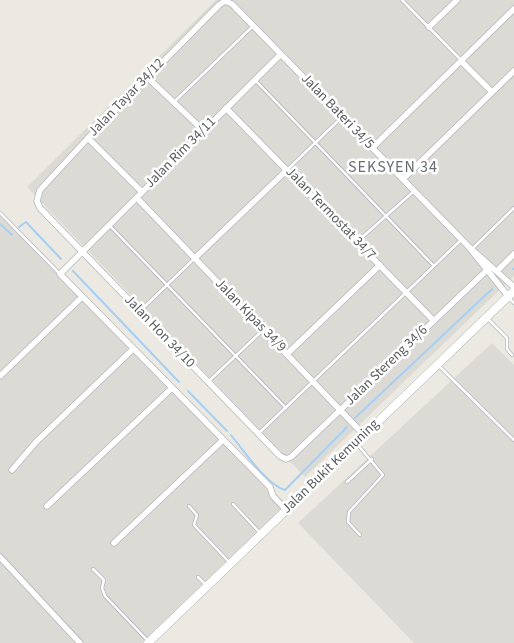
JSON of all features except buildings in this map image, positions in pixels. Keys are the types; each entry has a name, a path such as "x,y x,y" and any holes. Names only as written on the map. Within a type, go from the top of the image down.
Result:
{"main road":[{"name":"Jalan Bukit Kemuning","path":"148,642 512,291"}],"street":[{"path":"429,27 457,0"},
{"name":"Jalan Bateri 34/5","path":"225,1 232,4 470,248"},
{"name":"Jalan Tayar 34/12","path":"37,201 40,190 88,138 225,1"},
{"path":"372,148 514,9"},
{"name":"Jalan Rim 34/11","path":"60,274 281,54"},
{"path":"461,60 492,92"},
{"path":"403,179 514,71"},
{"path":"147,77 204,131"},
{"name":"Jalan Termostat 34/7","path":"226,108 434,321"},
{"path":"88,138 142,192"},
{"path":"195,258 287,170"},
{"name":"Jalan Kipas 34/9","path":"136,198 364,434"},
{"name":"Jalan Hon 34/10","path":"37,201 40,208 82,252 258,434 280,456 286,459"},
{"path":"470,248 498,270 512,291"},
{"path":"470,248 486,271 512,291"},
{"path":"498,270 514,254"},
{"path":"287,354 380,265"},
{"name":"Jalan Stereng 34/6","path":"286,459 291,457 341,410 486,271"},
{"path":"60,274 270,488 273,496 286,510"},
{"path":"0,376 82,297"},
{"path":"12,470 36,442 133,349"},
{"path":"47,506 172,388"},
{"path":"114,543 223,440"},
{"path":"0,557 80,643"}],"lane":[{"path":"402,0 461,60"},
{"path":"174,102 253,26"},
{"path":"255,80 434,266"},
{"path":"287,170 342,117"},
{"path":"357,242 414,191"},
{"path":"470,248 514,208"},
{"path":"0,213 60,274"},
{"path":"109,225 286,408"},
{"path":"258,434 462,239"},
{"path":"140,311 195,258"},
{"path":"512,291 514,303"},
{"path":"486,318 507,338 507,350 512,355"},
{"path":"208,382 263,329"},
{"path":"437,364 514,440"},
{"path":"356,442 372,459 383,475 349,512 348,522 360,535"},
{"path":"347,482 372,459"},
{"path":"232,504 261,534"},
{"path":"189,506 197,515 194,525 230,563"},
{"path":"93,569 104,580 102,588 105,596 148,642"},
{"path":"198,577 207,586"}],"shaded area":[{"path":"216,0 514,0 514,276 305,477 27,187"},
{"path":"0,215 267,488 271,498 282,509 142,643 0,643"},
{"path":"492,343 514,365 514,643 414,643 298,523"}],"waterway":[{"path":"19,227 26,222 61,259"},
{"path":"0,224 12,235"},
{"path":"73,271 179,382"},
{"path":"355,418 492,289"},
{"path":"188,391 227,431"},
{"path":"231,435 263,474 278,487 285,490 347,427"}],"district":[{"name":"SEKSYEN 34","path":"393,168"}]}
